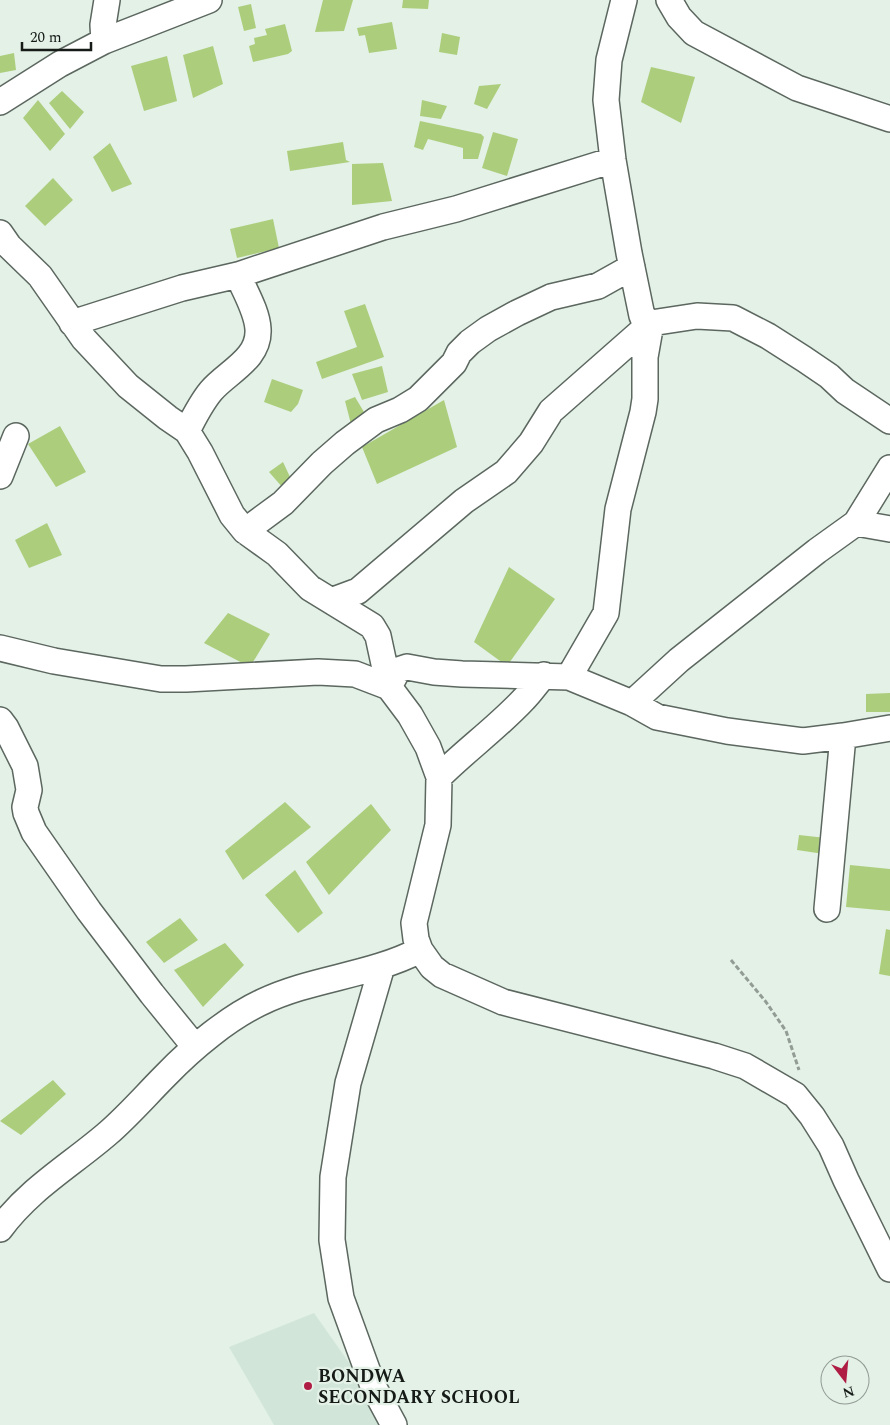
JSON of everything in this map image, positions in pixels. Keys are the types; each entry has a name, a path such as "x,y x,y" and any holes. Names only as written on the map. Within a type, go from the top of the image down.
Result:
{"street":[{"path":"104,41 103,25 107,0"},
{"path":"0,102 60,64 104,41 209,0"},
{"path":"624,0 609,60 606,100 613,160 632,267 642,316 651,323"},
{"path":"669,0 679,17 694,33 729,52 797,88 890,119"},
{"path":"72,323 182,288 238,275 383,227 456,208 613,160"},
{"path":"0,233 9,246 40,276 84,339 128,386 187,431 200,452 232,515 245,531 277,554 310,588 372,626 378,636 389,686 410,715 428,747 439,778 438,825 414,923 416,940 420,950 432,967 442,975 503,1002 714,1056 745,1066 795,1095 812,1116 831,1146 890,1269"},
{"path":"245,531 283,504 322,462 344,443 376,420 400,410 418,399 454,363 459,353 470,342 488,329 516,313 551,297 598,286 632,267"},
{"path":"187,431 202,402 213,389 250,356 257,340 258,332 255,318 238,275"},
{"path":"331,601 358,590 464,501 506,472 531,444 551,411 651,323 697,316 733,318 768,336 804,359 829,376 845,392 890,421"},
{"path":"569,677 606,613 618,509 644,412 645,356 651,323"},
{"path":"0,476 16,436"},
{"path":"632,703 679,660 801,563 856,523 890,468"},
{"path":"856,523 890,529"},
{"path":"2,650 54,662 161,679 318,672 355,674 389,686"},
{"path":"389,686 398,670 407,667 434,672 462,674 569,677 632,703 656,717 737,732 803,741 890,728"},
{"path":"439,778 460,756 512,711 544,675"},
{"path":"0,720 25,766 29,790 25,806 28,821 34,832 152,994 195,1047"},
{"path":"827,909 842,736"},
{"path":"0,1229 33,1192 107,1134 195,1047 234,1019 260,1003 276,996 382,966 420,950"},
{"path":"382,966 348,1083 333,1177 332,1240 341,1298 373,1386 394,1425"}],"path":[{"path":"731,960 766,1002 786,1031 801,1075"}],"shaded area":[{"name":"BONDWA SECONDARY SCHOOL","path":"314,1313 393,1425 274,1425 229,1347"}],"building":[{"path":"323,0 353,0 344,31 315,32"},
{"path":"403,0 429,0 428,9 402,8"},
{"path":"251,4 256,28 244,31 238,7"},
{"path":"392,22 397,49 369,53 365,35 359,36 357,28"},
{"path":"285,24 292,51 288,54 253,62 249,46 255,44 254,38 267,35 265,29"},
{"path":"442,33 460,37 457,55 439,52"},
{"path":"213,46 223,84 193,98 183,55"},
{"path":"14,53 16,70 0,73 0,56"},
{"path":"167,56 177,101 144,111 131,66"},
{"path":"651,67 695,77 681,123 641,102"},
{"path":"501,84 487,109 474,104 479,86"},
{"path":"62,91 84,112 70,129 49,103"},
{"path":"38,100 65,134 50,151 23,118"},
{"path":"422,100 447,106 441,119 420,116"},
{"path":"420,121 481,134 484,137 478,159 463,159 463,148 428,139 423,150 414,147"},
{"path":"493,132 518,139 507,176 482,168"},
{"path":"343,142 346,160 350,162 290,171 287,151"},
{"path":"110,143 132,184 112,192 93,157"},
{"path":"383,163 392,201 352,205 352,164"},
{"path":"53,178 73,200 45,226 25,206"},
{"path":"273,219 279,248 237,258 230,229"},
{"path":"365,304 384,357 322,379 316,362 357,347 344,311"},
{"path":"382,366 388,392 362,400 352,374"},
{"path":"272,379 303,390 298,404 291,412 264,402"},
{"path":"355,397 367,417 352,428 345,401"},
{"path":"444,400 457,447 377,484 362,447"},
{"path":"60,426 86,472 56,487 28,444"},
{"path":"283,462 291,479 283,488 269,472"},
{"path":"47,523 62,555 29,568 15,540"},
{"path":"509,567 555,599 507,666 474,642"},
{"path":"228,613 270,634 250,667 204,643"},
{"path":"890,693 890,712 866,712 866,694"},
{"path":"285,802 311,827 243,880 225,851"},
{"path":"371,804 391,830 329,895 306,862"},
{"path":"799,835 826,838 824,854 797,850"},
{"path":"850,865 890,869 890,911 846,907"},
{"path":"295,870 323,913 298,933 265,895"},
{"path":"180,918 198,940 164,963 146,942"},
{"path":"886,929 890,930 890,976 879,974"},
{"path":"225,943 244,965 203,1007 174,970"},
{"path":"53,1080 66,1094 21,1135 0,1121"}],"place":[{"name":"BONDWA SECONDARY SCHOOL","path":"308,1386"}]}
